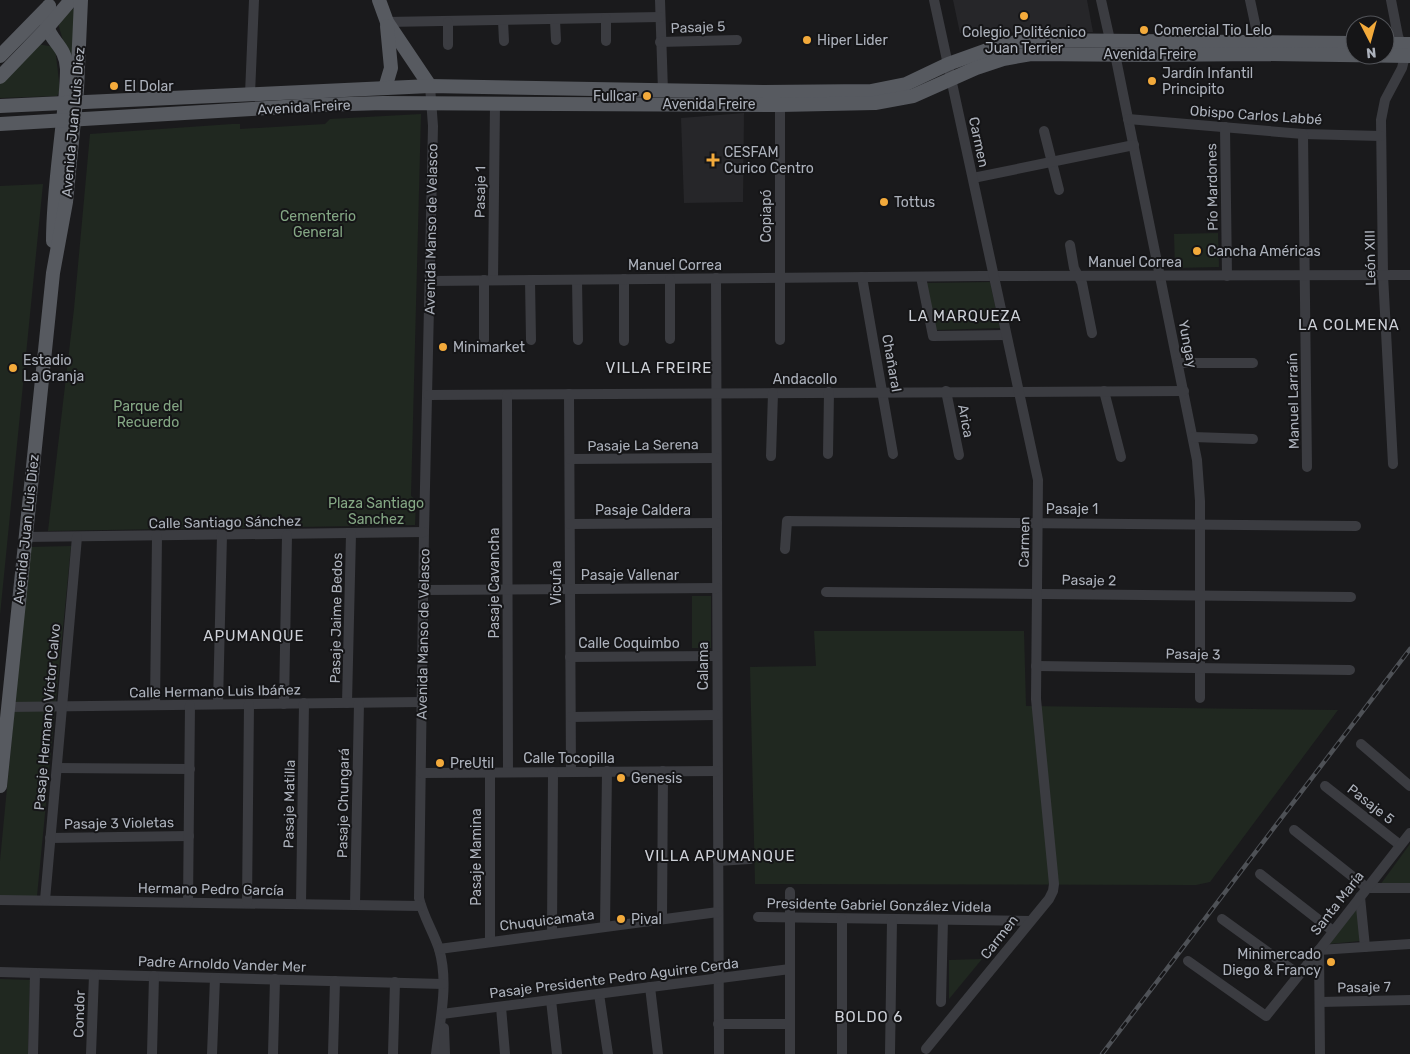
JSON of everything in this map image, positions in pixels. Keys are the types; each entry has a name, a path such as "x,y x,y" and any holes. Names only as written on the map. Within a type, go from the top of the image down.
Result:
{"main road":[{"path":"0,77 71,0"},
{"name":"Avenida Juan Luis Diez","path":"0,781 53,273 66,202 69,120 80,50 81,0"},
{"name":"Avenida Manso de Velasco","path":"379,0 387,22 430,86"},
{"path":"47,28 47,17 52,3"},
{"path":"0,56 52,3"},
{"name":"Avenida Manso de Velasco","path":"385,88 391,68 387,22"},
{"name":"Avenida Juan Luis Diez","path":"47,28 63,50 71,102"},
{"name":"Avenida Freire","path":"0,124 317,105 432,102 495,104 780,98 884,90 915,81 948,64 987,50 1022,41 1053,39 1345,43"},
{"name":"Avenida Freire","path":"0,106 430,86 663,91 887,102 913,96 976,68 1017,56 1045,53 1261,54 1406,50"}],"street":[{"path":"250,94 254,0"},
{"path":"660,0 663,91"},
{"name":"Carmen","path":"926,1049 1052,895 1054,884 1038,716 1036,666 1038,480 934,0"},
{"name":"Yungay","path":"1101,0 1115,54 1161,276 1193,437 1199,477 1200,698"},
{"path":"1250,0 1259,42"},
{"path":"1391,0 1406,50"},
{"path":"387,22 660,17"},
{"path":"606,18 606,41"},
{"path":"555,20 556,40"},
{"path":"503,21 504,41"},
{"path":"448,22 448,45"},
{"name":"Pasaje 5","path":"660,42 737,40"},
{"name":"León XIII","path":"1393,464 1384,275 1381,136 1383,106 1402,68 1406,50"},
{"name":"Avenida Manso de Velasco","path":"430,86 433,126 424,532 419,898 439,949 443,984 442,1014 436,1054"},
{"name":"Copiapó","path":"780,98 780,340"},
{"name":"Pasaje 1","path":"484,340 489,280 495,104"},
{"name":"Obispo Carlos Labbé","path":"1128,119 1303,134 1381,136"},
{"name":"Pío Mardones","path":"1225,127 1227,276"},
{"path":"1044,131 1059,190"},
{"name":"Manuel Larraín","path":"1303,134 1308,467"},
{"path":"973,178 1134,145"},
{"path":"1070,245 1074,268 1082,283 1092,333"},
{"name":"Manuel Correa","path":"430,281 993,276 1410,275"},
{"name":"Chañaral","path":"862,277 894,454"},
{"path":"920,277 934,336 1006,334"},
{"name":"Calama","path":"716,278 719,1054"},
{"path":"624,279 624,341"},
{"path":"670,279 670,339"},
{"path":"530,280 531,340"},
{"path":"577,280 578,340"},
{"path":"1178,363 1253,363"},
{"name":"Arica","path":"946,391 959,456"},
{"name":"Andacollo","path":"428,395 1184,391"},
{"path":"828,454 829,392"},
{"path":"1104,392 1121,457"},
{"path":"771,456 773,393"},
{"name":"Vicuña","path":"569,394 571,772"},
{"name":"Pasaje Cavancha","path":"507,395 508,772"},
{"path":"1193,437 1253,439"},
{"name":"Pasaje La Serena","path":"570,460 716,458"},
{"name":"Pasaje 1","path":"785,548 787,521 1356,526"},
{"name":"Pasaje Caldera","path":"570,524 716,524"},
{"name":"Calle Santiago Sánchez","path":"25,537 424,532"},
{"name":"Pasaje Jaime Bedos","path":"348,703 351,534"},
{"path":"284,704 287,535"},
{"path":"155,705 156,536"},
{"path":"218,704 222,536"},
{"name":"Pasaje Hermano Víctor Calvo","path":"45,900 77,537"},
{"name":"Pasaje Vallenar","path":"424,590 717,588"},
{"name":"Pasaje 2","path":"826,592 1351,597"},
{"name":"Calle Coquimbo","path":"570,657 717,656"},
{"name":"Pasaje 3","path":"1036,666 1350,670"},
{"name":"Calle Hermano Luis Ibáñez","path":"8,707 422,702"},
{"name":"Pasaje Matilla","path":"301,904 304,703"},
{"name":"Pasaje Chungará","path":"356,905 359,703"},
{"path":"247,903 249,704"},
{"path":"188,902 190,705"},
{"path":"571,717 717,715"},
{"path":"1361,744 1410,786"},
{"path":"56,768 190,769"},
{"path":"605,926 607,771"},
{"path":"662,919 663,771"},
{"name":"Calle Tocopilla","path":"421,773 718,771"},
{"name":"Pasaje Mamina","path":"490,772 490,942"},
{"path":"552,934 553,772"},
{"name":"Pasaje 5","path":"1325,786 1400,845"},
{"path":"1294,830 1367,888 1410,888"},
{"name":"Santa María","path":"1320,1054 1319,950 1410,834"},
{"name":"Pasaje 3 Violetas","path":"50,838 189,836"},
{"path":"718,861 750,859"},
{"path":"1260,874 1333,931"},
{"path":"790,892 790,1054"},
{"path":"1360,897 1365,947"},
{"name":"Hermano Pedro García","path":"0,900 421,906"},
{"name":"Chuquicamata","path":"439,949 718,912"},
{"name":"Presidente Gabriel González Videla","path":"758,917 1029,921"},
{"path":"842,919 842,1054"},
{"path":"1222,919 1298,974"},
{"path":"890,1054 892,920"},
{"path":"941,1002 943,920"},
{"path":"1188,961 1266,1016 1319,950 1410,944"},
{"name":"Pasaje Presidente Pedro Aguirre Cerda","path":"442,1014 790,969"},
{"name":"Padre Arnoldo Vander Mer","path":"0,972 443,984"},
{"path":"33,1054 35,973"},
{"name":"Condor","path":"91,1054 94,974"},
{"path":"152,1054 154,976"},
{"path":"212,1054 215,978"},
{"path":"274,1054 275,979"},
{"path":"333,1054 335,981"},
{"path":"393,1054 395,982"},
{"path":"650,987 658,1054"},
{"path":"599,994 608,1054"},
{"path":"551,1000 557,1054"},
{"name":"Pasaje 7","path":"1320,1002 1410,1000"},
{"path":"501,1007 505,1054"},
{"name":"Avenida Manso de Velasco","path":"442,1014 446,1054"},
{"path":"718,1024 790,1024"},
{"name":"Santa María","path":"1314,1054 1319,1043 1320,1031"}],"shaded area":[{"name":"Colegio Politécnico Juan Terrier","path":"953,0 1087,0 1093,32 960,33"},
{"name":"CESFAM Curico Centro","path":"744,113 743,202 684,203 681,118"}],"green space":[{"path":"75,7 74,71 59,25"},
{"path":"37,44 55,47 60,90 57,96 0,98 0,84"},
{"name":"Cementerio General","path":"421,114 411,496 416,500 415,525 48,531 74,309 90,134 232,124 240,124 240,129 325,124 330,119"},
{"path":"43,184 0,615 0,186"},
{"name":"Cancha Américas","path":"1218,233 1219,267 1175,268 1174,234"},
{"path":"990,282 1000,328 936,330 926,283"},
{"path":"71,546 37,896 0,896 0,861 30,547"},
{"path":"692,596 711,596 711,648 692,648"},
{"path":"814,631 1024,631 1026,706 1338,710 1210,882 1196,885 755,884 750,667 816,666"},
{"path":"1410,844 1410,883 1380,885"},
{"path":"1359,906 1360,941 1329,944"},
{"path":"982,959 949,999 949,960"},
{"path":"0,979 30,980 28,1054 0,1054"}],"railway":[{"path":"1102,1054 1410,649"}],"place":[{"name":"Colegio Politécnico Juan Terrier","path":"1024,16"},
{"name":"Comercial Tio Lelo","path":"1144,30"},
{"name":"Hiper Lider","path":"807,40"},
{"name":"Jardín Infantil Principito","path":"1152,81"},
{"name":"El Dolar","path":"114,86"},
{"name":"Fullcar","path":"647,96"},
{"name":"CESFAM Curico Centro","path":"713,160"},
{"name":"Tottus","path":"884,202"},
{"name":"Cancha Américas","path":"1197,251"},
{"name":"Minimarket","path":"443,347"},
{"name":"Estadio La Granja","path":"13,368"},
{"name":"PreUtil","path":"440,763"},
{"name":"Genesis","path":"621,778"},
{"name":"Pival","path":"621,919"},
{"name":"Minimercado Diego & Francy","path":"1331,962"}],"district":[{"name":"LA MARQUEZA","path":"965,316"},
{"name":"LA COLMENA","path":"1349,325"},
{"name":"VILLA FREIRE","path":"659,368"},
{"name":"APUMANQUE","path":"254,636"},
{"name":"VILLA APUMANQUE","path":"720,856"},
{"name":"BOLDO 6","path":"869,1017"}],"park label":[{"name":"Parque del Recuerdo","path":"148,414"},
{"name":"Plaza Santiago Sanchez","path":"376,512"}]}
